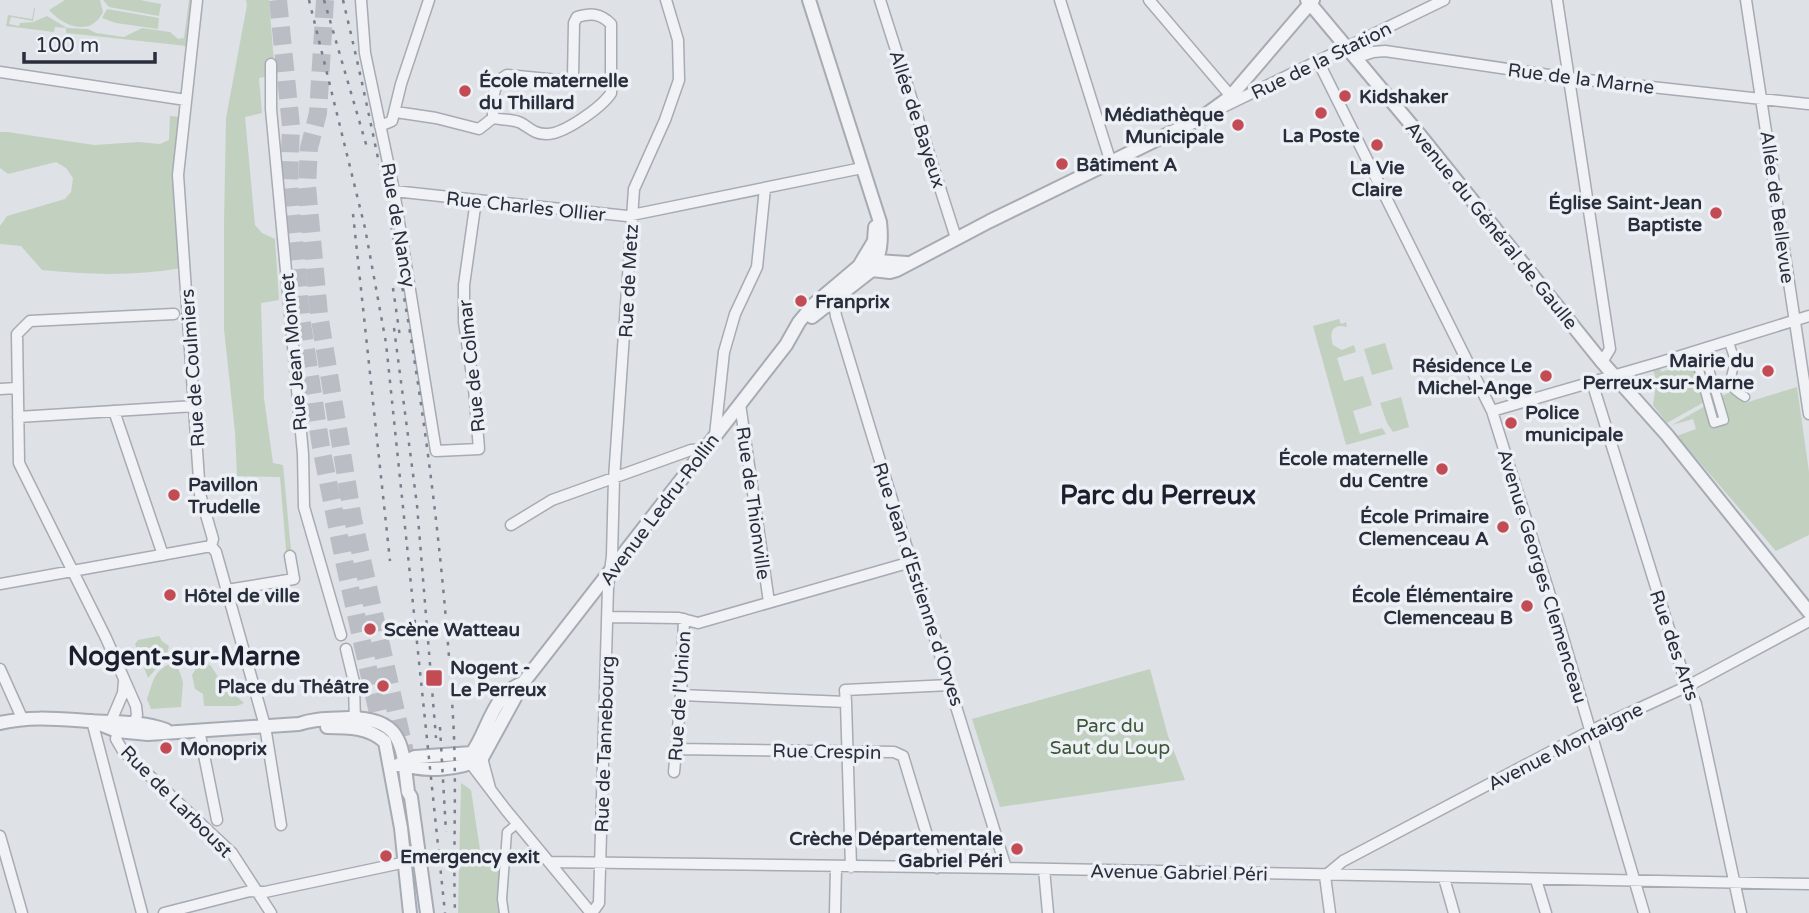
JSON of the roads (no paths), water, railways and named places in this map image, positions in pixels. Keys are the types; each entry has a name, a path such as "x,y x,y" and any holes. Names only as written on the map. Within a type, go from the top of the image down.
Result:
{"street":[{"name":"Rue de Coulmiers","path":"197,0 178,175 200,494 213,540 211,546 227,590 265,726 281,825"},
{"name":"Rue de Nancy","path":"361,0 365,53 394,191 436,451 479,449"},
{"path":"380,126 392,121 396,112 401,84 429,0"},
{"name":"Rue de Metz","path":"610,572 634,189 669,110 679,80 678,40 666,0"},
{"path":"809,0 880,222 882,238 871,266"},
{"name":"Allée de Bayeux","path":"880,0 956,238"},
{"path":"1060,0 1111,163"},
{"path":"1149,0 1233,99"},
{"name":"Rue de la Station","path":"1233,99 1319,63 1351,53 1378,33 1444,0"},
{"path":"1557,0 1610,349 1602,362"},
{"name":"Allée de Bellevue","path":"1746,0 1809,414"},
{"path":"871,266 907,263 1111,163 1233,99 1310,1"},
{"name":"Avenue du Général de Gaulle","path":"1310,1 1602,362 1667,435 1809,612"},
{"path":"396,112 436,118 479,129 493,118 520,122 531,132 548,135 559,132 606,101 611,93 611,24 603,15 589,13 577,18 574,23 573,78 568,81 507,75 499,79 495,86 493,118"},
{"path":"1378,33 1373,45 1375,49 1385,51"},
{"name":"Rue de la Marne","path":"1351,53 1385,51 1569,78 1808,104"},
{"name":"Avenue Georges Clemenceau","path":"1319,63 1492,411 1644,913"},
{"name":"Rue Jean Monnet","path":"271,64 271,109 303,454 304,507 341,635"},
{"path":"0,72 186,100"},
{"name":"Rue Charles Ollier","path":"394,191 632,216 862,168"},
{"path":"715,435 724,352 736,314 757,267 765,188"},
{"name":"Rue de Colmar","path":"476,200 464,285 464,322 474,388 479,449"},
{"path":"871,266 876,212"},
{"name":"Avenue Ledru-Rollin","path":"794,334 799,322 814,304 871,266"},
{"name":"Avenue Ledru-Rollin","path":"475,758 496,705 517,684 610,572 794,334 814,313 833,301 852,279 871,266"},
{"name":"Rue Jean d'Estienne d'Orves","path":"833,301 1006,868"},
{"path":"133,728 137,715 136,706 19,463 17,334 30,321 174,314"},
{"path":"1492,411 1809,316"},
{"path":"1729,341 1735,361 1730,377 1732,387 1745,397"},
{"path":"1698,351 1724,420 1714,423 1698,351"},
{"name":"Rue des Arts","path":"1592,382 1696,704 1741,913"},
{"path":"0,389 17,388"},
{"name":"Rue de Thionville","path":"740,404 769,601"},
{"path":"18,417 195,406"},
{"path":"114,411 163,555"},
{"path":"511,525 552,500 691,450 704,449"},
{"path":"0,584 211,546"},
{"path":"227,590 293,579 290,556"},
{"path":"608,617 684,619 698,623 911,562"},
{"name":"Rue de Tannebourg","path":"591,913 599,903 610,572"},
{"name":"Rue de l'Union","path":"674,772 684,619"},
{"name":"Avenue Montaigne","path":"1325,876 1343,861 1590,731 1688,686 1809,621"},
{"path":"346,649 354,682 355,723"},
{"path":"0,669 22,718"},
{"path":"114,725 124,681"},
{"name":"Avenue Ledru-Rollin","path":"475,758 505,715 517,684"},
{"path":"851,867 845,690 950,685"},
{"path":"681,695 846,702"},
{"path":"0,723 22,718 92,722 133,728 150,724 170,732 299,724 309,727 355,723 370,718 383,723 399,740 397,765 410,913"},
{"path":"92,722 142,913"},
{"path":"355,723 385,742 411,797"},
{"name":"Rue de Larboust","path":"114,725 116,739 123,751 232,853 271,913"},
{"path":"199,730 217,820"},
{"name":"Rue Crespin","path":"675,749 894,752 902,756 937,868"},
{"path":"397,765 415,757 475,758"},
{"path":"397,765 416,769 475,758"},
{"path":"475,758 490,789 591,913"},
{"path":"416,769 411,797 427,913"},
{"path":"503,913 507,832 518,823"},
{"path":"0,836 22,913"},
{"path":"164,913 250,891 265,892 406,862"},
{"name":"Avenue Gabriel Péri","path":"549,862 1809,884"},
{"path":"835,913 836,867"},
{"path":"1044,869 1048,913"},
{"path":"1325,876 1330,913"},
{"path":"1444,878 1454,913"},
{"path":"1536,880 1546,913"}],"tunnel":[{"path":"278,0 291,126 289,185 301,317 321,447 384,740"},
{"path":"325,0 318,113 309,148 307,186 319,314 353,519 406,757"}],"railway":[{"path":"309,0 365,228 386,343 445,913"},
{"path":"324,0 368,151"},
{"path":"343,0 399,267 427,446 447,626 453,717 455,913"},
{"path":"353,214 390,561"},
{"path":"393,288 400,337"},
{"path":"394,328 417,505 436,738"},
{"path":"440,727 446,832"}],"place":[{"name":"École maternelle du Thillard","path":"465,91"},
{"name":"Kidshaker","path":"1345,96"},
{"name":"La Poste","path":"1321,113"},
{"name":"Médiathèque Municipale","path":"1238,125"},
{"name":"La Vie Claire","path":"1377,145"},
{"name":"Bâtiment A","path":"1062,164"},
{"name":"Église Saint-Jean Baptiste","path":"1716,213"},
{"name":"Franprix","path":"801,301"},
{"name":"Mairie du Perreux-sur-Marne","path":"1768,371"},
{"name":"Résidence Le Michel-Ange","path":"1546,376"},
{"name":"Police municipale","path":"1511,423"},
{"name":"École maternelle du Centre","path":"1442,469"},
{"name":"Pavillon Trudelle","path":"174,495"},
{"name":"École Primaire Clemenceau A","path":"1503,527"},
{"name":"Hôtel de ville","path":"170,595"},
{"name":"École Élémentaire Clemenceau B","path":"1527,606"},
{"name":"Scène Watteau","path":"370,629"},
{"name":"Nogent - Le Perreux","path":"434,678"},
{"name":"Place du Théâtre","path":"383,686"},
{"name":"Monoprix","path":"166,748"},
{"name":"Crèche Départementale Gabriel Péri","path":"1017,849"},
{"name":"Emergency exit","path":"386,856"}],"district":[{"name":"Parc du Perreux","path":"1158,495"},
{"name":"Nogent-sur-Marne","path":"184,656"}],"park label":[{"name":"Parc du Saut du Loup","path":"1110,736"}]}
